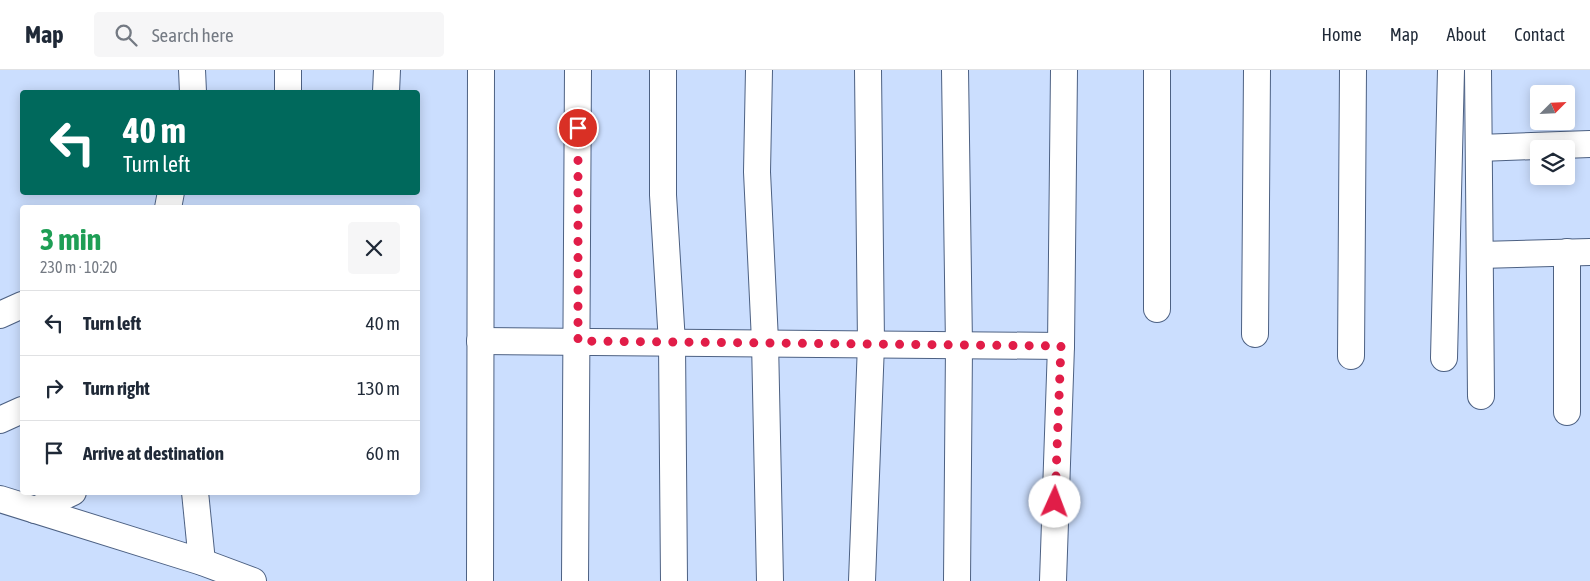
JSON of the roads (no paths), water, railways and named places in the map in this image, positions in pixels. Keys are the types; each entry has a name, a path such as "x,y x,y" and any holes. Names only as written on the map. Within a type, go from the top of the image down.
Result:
{"street":[{"path":"192,70 193,90"},
{"path":"288,70 288,90"},
{"path":"386,70 386,90"},
{"path":"480,581 481,70"},
{"path":"575,581 578,341 578,70"},
{"path":"663,70 663,195 672,343 674,581"},
{"path":"759,70 757,172 765,341 770,581"},
{"path":"862,581 871,344 868,70"},
{"path":"955,70 959,346 957,581"},
{"path":"1052,581 1061,346 1064,70"},
{"path":"1157,70 1157,310"},
{"path":"1255,334 1257,70"},
{"path":"1351,356 1353,70"},
{"path":"1444,358 1451,70"},
{"path":"1478,70 1481,396"},
{"path":"1479,148 1590,144"},
{"path":"1480,255 1578,252 1567,412"},
{"path":"0,315 20,306"},
{"path":"480,341 672,343 765,341 959,346 1061,346"},
{"path":"0,420 20,411"},
{"path":"35,510 67,495"},
{"path":"195,495 202,562"},
{"path":"0,499 202,562 253,581"}]}
